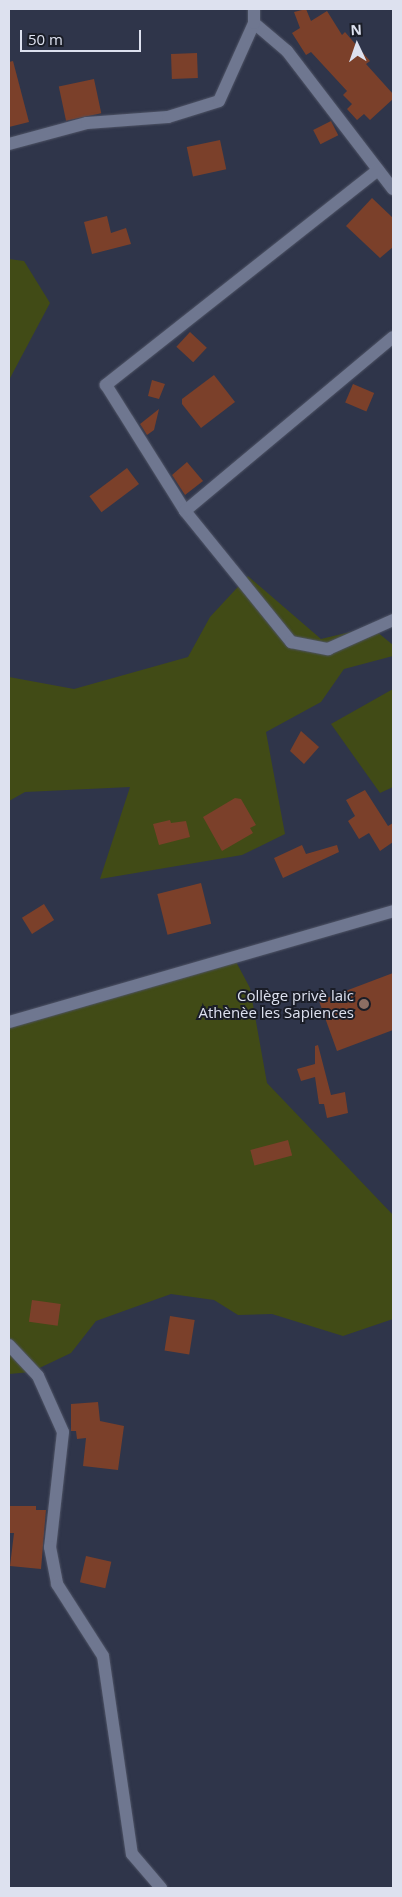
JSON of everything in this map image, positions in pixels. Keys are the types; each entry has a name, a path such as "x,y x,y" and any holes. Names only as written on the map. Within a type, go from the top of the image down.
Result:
{"street":[{"path":"9,144 87,123 168,117 220,101 254,23 254,9"},
{"path":"254,23 287,51 393,189"},
{"path":"378,170 106,385 185,511 291,642 328,649 393,620"},
{"path":"185,511 393,336"},
{"path":"9,1022 393,911"},
{"path":"9,1345 38,1376 63,1432 50,1547 58,1584 103,1656 132,1854 161,1888"}],"green space":[{"path":"9,259 24,261 50,303 9,380"},
{"path":"248,576 321,639 371,627 393,645 393,656 344,669 321,702 266,732 285,834 242,855 100,879 130,787 25,792 9,801 9,677 74,689 188,657 210,617"},
{"path":"393,689 393,787 380,793 331,724"},
{"path":"234,958 250,988 267,1083 393,1215 393,1319 343,1336 272,1314 238,1315 214,1300 171,1294 96,1321 71,1353 31,1372 9,1374 9,1022"}],"building":[{"path":"306,9 311,21 327,11 342,35 345,32 370,61 366,64 393,94 393,99 370,120 364,114 357,120 347,109 352,104 343,95 347,91 311,52 306,55 292,33 300,28 294,12"},
{"path":"197,53 198,78 172,79 171,54"},
{"path":"13,61 29,122 9,127 9,62"},
{"path":"94,79 101,113 66,121 59,86"},
{"path":"331,121 338,135 320,144 313,130"},
{"path":"220,140 226,169 193,176 187,147"},
{"path":"372,198 393,218 393,247 380,258 346,226"},
{"path":"107,216 111,233 126,228 131,244 92,254 84,222"},
{"path":"190,332 207,348 193,362 176,347"},
{"path":"214,375 235,402 201,428 182,404 182,399"},
{"path":"152,380 165,384 159,399 148,396"},
{"path":"353,384 374,393 366,411 345,402"},
{"path":"159,409 154,430 147,435 140,424"},
{"path":"187,462 203,481 185,495 172,475"},
{"path":"127,468 139,484 102,512 89,496"},
{"path":"301,731 319,747 304,764 290,751"},
{"path":"365,790 388,826 393,823 393,842 380,851 369,833 359,839 348,821 355,816 346,800"},
{"path":"235,798 241,799 256,825 250,828 253,833 222,851 203,817"},
{"path":"170,820 171,823 186,821 190,837 159,845 153,824"},
{"path":"302,845 306,854 337,845 339,852 283,878 274,858"},
{"path":"201,883 211,924 167,935 157,894"},
{"path":"44,904 54,920 32,934 22,918"},
{"path":"393,973 393,1030 337,1051 319,1001"},
{"path":"318,1045 331,1095 345,1092 348,1113 327,1118 324,1104 319,1104 315,1077 301,1081 297,1069 315,1064 315,1046"},
{"path":"288,1140 292,1155 254,1166 250,1150"},
{"path":"32,1300 61,1304 58,1326 29,1322"},
{"path":"170,1316 195,1320 189,1354 165,1351"},
{"path":"98,1402 100,1421 124,1426 118,1470 83,1466 86,1438 77,1439 76,1431 71,1431 71,1404"},
{"path":"9,1506 36,1506 36,1510 46,1510 41,1569 10,1566 14,1533 9,1533"},
{"path":"86,1556 111,1562 105,1588 80,1582"}],"place":[{"name":"Collège privè laic Athènèe les Sapiences","path":"364,1004"}]}
